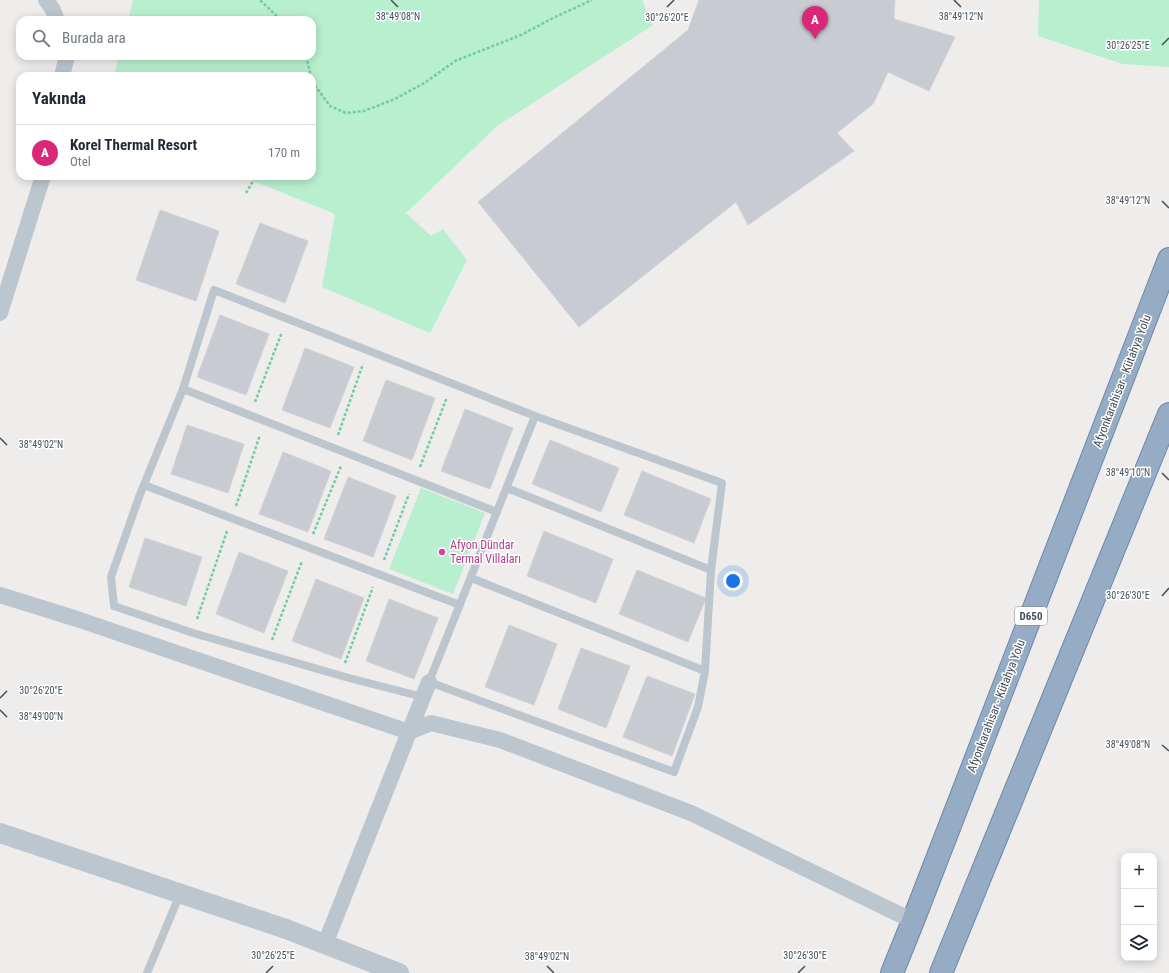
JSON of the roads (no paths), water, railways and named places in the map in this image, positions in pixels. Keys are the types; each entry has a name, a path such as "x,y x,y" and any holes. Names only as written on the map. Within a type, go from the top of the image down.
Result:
{"highway":[{"name":"Afyonkarahisar - Kütahya Yolu","path":"892,973 1169,259"},
{"path":"941,973 1169,414"}],"street":[{"path":"46,0 55,16"},
{"path":"63,72 66,60"},
{"path":"0,313 42,180"},
{"path":"0,595 77,619 409,732 431,723 500,740 691,813 913,921"},
{"path":"325,944 429,682"},
{"path":"0,833 286,929 400,973"}],"lane":[{"path":"423,698 200,635 114,606 110,577 144,485 183,389 214,290 535,416 722,483 711,570 705,671 698,707 674,772 429,682 535,416"},
{"path":"183,389 497,512"},
{"path":"144,485 460,605"},
{"path":"506,488 711,570"},
{"path":"471,578 705,671"},
{"path":"147,973 180,893"}],"place":[{"name":"Korel Thermal Resort","path":"815,39"},
{"name":"Afyon Dündar Termal Villaları","path":"442,552"}]}
